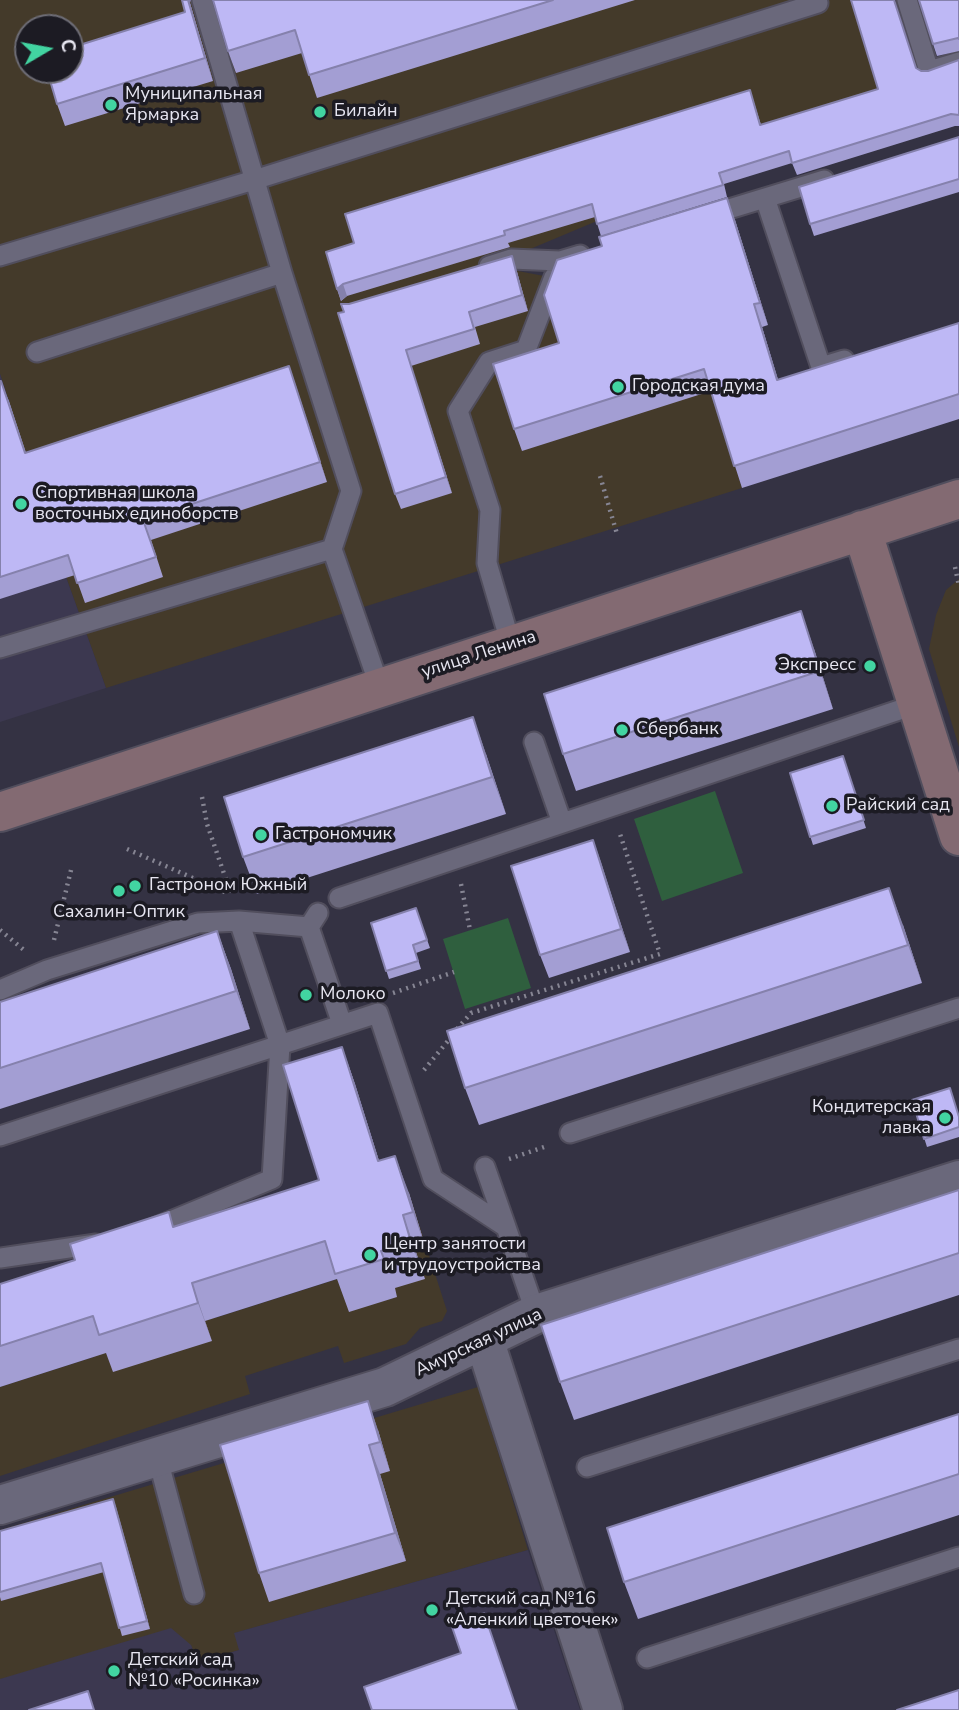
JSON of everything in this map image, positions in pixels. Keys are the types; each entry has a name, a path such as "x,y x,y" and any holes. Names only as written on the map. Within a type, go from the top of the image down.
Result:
{"main road":[{"name":"улица Ленина","path":"0,812 959,499"},
{"path":"862,530 958,833"}],"street":[{"name":"Амурская улица","path":"0,1505 385,1387 536,1314 959,1180"},
{"path":"484,1339 603,1710"}],"lane":[{"path":"202,0 282,273 351,491 332,549 380,688"},
{"path":"0,256 254,180 818,4 817,0"},
{"path":"906,0 929,71 959,62"},
{"path":"688,222 842,174"},
{"path":"765,198 821,367 859,356"},
{"path":"471,271 511,259 560,261 598,249"},
{"path":"511,645 487,563 490,510 458,411 489,362 526,350 560,261"},
{"path":"37,352 282,273"},
{"path":"0,649 332,549"},
{"path":"339,898 917,704"},
{"path":"534,742 562,824"},
{"path":"0,990 47,970 198,923 313,920 342,1024"},
{"path":"0,1258 122,1240 272,1178 279,1045 239,921"},
{"path":"570,1133 959,1008"},
{"path":"0,1136 378,1013 433,1179 506,1227"},
{"path":"485,1167 536,1314"},
{"path":"587,1467 959,1349"},
{"path":"157,1456 194,1594"},
{"path":"647,1658 959,1557"}],"path":[{"path":"600,476 617,534"},
{"path":"955,567 959,586"},
{"path":"202,797 207,824 239,921"},
{"path":"405,1093 471,1013 660,954 610,807"},
{"path":"127,849 231,895"},
{"path":"456,859 470,930"},
{"path":"47,970 72,866"},
{"path":"378,1013 393,993 454,972"},
{"path":"485,1167 557,1143 570,1133"}],"shaded area":[{"path":"0,0 852,0 883,101 349,325 518,271 684,303 742,488 106,688 66,577 0,374"},
{"path":"0,374 66,577 106,688 0,722"},
{"path":"959,579 959,747 929,649 936,615 946,590"},
{"path":"409,1193 447,1311 442,1321 420,1328 406,1344 344,1363 338,1346 245,1376 250,1394 0,1476 0,1387 94,1357 76,1301 215,1318 338,1279"},
{"path":"478,1387 528,1550 235,1633 240,1650 197,1662 191,1645 0,1679 0,1530"},
{"name":"Детский сад №16 «Аленкий цветочек»","path":"528,1550 580,1710 0,1710 0,1679 171,1628 191,1645 198,1662 239,1650 234,1633"}],"green space":[{"path":"715,791 743,873 662,901 634,819"},
{"path":"508,918 531,988 465,1009 443,939"}],"building":[{"path":"182,0 188,0 205,58 57,104 51,84 84,84 84,44 185,12"},
{"path":"213,0 553,0 309,75 295,30 228,51"},
{"path":"851,0 894,0 916,68 921,71 959,60 959,115 951,114 792,163 789,151 719,173 723,185 597,224 592,204 504,231 505,235 343,284 337,289 326,252 354,243 345,214 750,90 760,125 878,89"},
{"path":"919,0 959,0 959,39 933,44"},
{"path":"959,137 959,179 810,224 799,187"},
{"path":"727,198 760,303 754,304 777,380 959,323 959,394 734,466 704,369 514,429 493,364 559,343 544,295 557,260 602,246 599,237"},
{"path":"512,256 522,295 469,312 474,329 406,350 446,477 395,494 338,313 344,312 341,304 349,304"},
{"path":"289,366 320,462 143,520 156,557 77,583 68,555 0,577 0,381 25,453"},
{"path":"801,611 820,671 563,754 544,694"},
{"path":"473,717 492,777 243,857 224,797"},
{"path":"843,756 864,820 810,837 790,773"},
{"path":"593,840 621,929 540,955 511,866"},
{"path":"889,888 908,945 465,1088 447,1031"},
{"path":"416,908 427,940 413,945 418,961 386,971 371,923"},
{"path":"217,931 236,991 0,1068 0,1002"},
{"path":"342,1047 378,1161 395,1156 413,1212 403,1215 411,1242 381,1251 384,1259 335,1274 325,1241 192,1283 198,1303 99,1335 93,1316 0,1346 0,1284 75,1260 70,1244 169,1212 173,1227 319,1180 283,1065"},
{"path":"950,1088 959,1117 959,1127 924,1139 912,1100"},
{"path":"959,1190 959,1253 560,1382 541,1325"},
{"path":"368,1401 380,1442 369,1445 395,1533 259,1573 220,1445"},
{"path":"959,1414 959,1474 624,1582 607,1528"},
{"path":"113,1499 147,1621 119,1628 101,1563 0,1592 0,1531"},
{"path":"484,1613 517,1710 372,1710 364,1687 461,1653 451,1624"},
{"path":"959,1690 959,1710 897,1710"},
{"path":"88,1691 94,1710 29,1710"}],"place":[{"name":"Муниципальная Ярмарка","path":"111,105"},
{"name":"Билайн","path":"320,112"},
{"name":"Городская дума","path":"618,387"},
{"name":"Спортивная школа восточных единоборств","path":"21,504"},
{"name":"Экспресс","path":"870,666"},
{"name":"Сбербанк","path":"622,730"},
{"name":"Райский сад","path":"832,806"},
{"name":"Гастрономчик","path":"261,835"},
{"name":"Гастроном Южный","path":"135,886"},
{"name":"Сахалин-Оптик","path":"119,891"},
{"name":"Молоко","path":"306,995"},
{"name":"Кондитерская лавка","path":"945,1118"},
{"name":"Центр занятости и трудоустройства","path":"370,1255"},
{"name":"Детский сад №16 «Аленкий цветочек»","path":"432,1610"},
{"name":"Детский сад №10 «Росинка»","path":"114,1671"}]}
